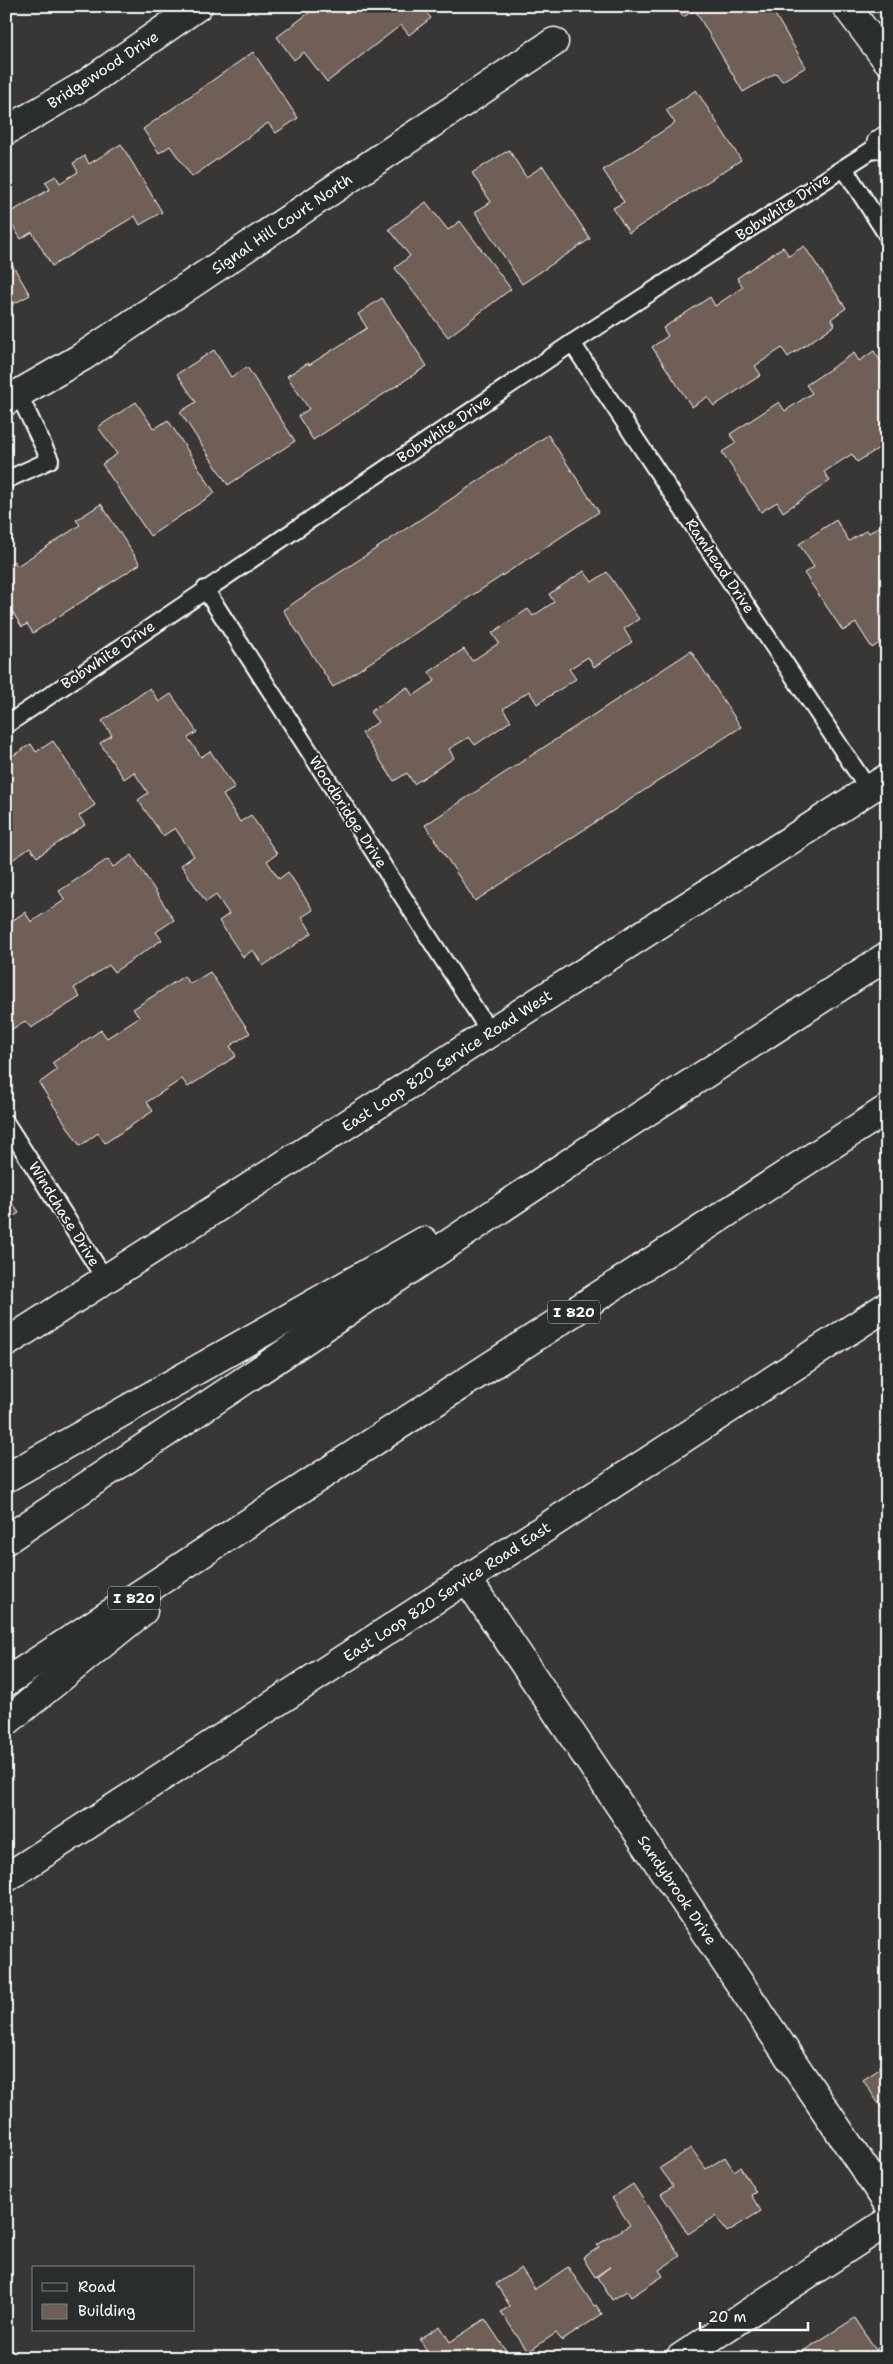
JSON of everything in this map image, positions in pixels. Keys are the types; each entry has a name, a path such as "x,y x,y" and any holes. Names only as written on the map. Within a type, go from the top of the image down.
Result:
{"main road":[{"name":"Bridgewood Drive","path":"6,131 86,84 198,6"},
{"path":"846,6 887,60"},
{"name":"Signal Hill Court North","path":"12,398 82,357 554,42"},
{"name":"East Loop 820 Service Road West","path":"6,1343 878,784"},
{"path":"6,1540 614,1133 887,956"},
{"name":"I 820","path":"6,1682 887,1109"},
{"path":"6,1478 614,1133"},
{"name":"East Loop 820 Service Road East","path":"6,1878 887,1306"},
{"path":"6,1722 262,1514"},
{"name":"Sandybrook Drive","path":"467,1579 887,2202"},
{"path":"680,2358 887,2222"}],"lane":[{"name":"Bobwhite Drive","path":"6,725 572,343 884,142"},
{"path":"844,168 887,234"},
{"name":"Ramhead Drive","path":"572,343 878,784"},
{"path":"6,480 50,460 12,398"},
{"name":"Woodbridge Drive","path":"205,590 490,1034"},
{"name":"Windchase Drive","path":"6,1123 105,1279"}],"building":[{"path":"318,6 421,6 431,18 409,35 401,25 327,82 304,52 294,60 277,37"},
{"path":"677,6 770,6 806,67 782,81 776,73 743,92 695,10 683,17"},
{"path":"253,52 298,118 276,133 268,123 192,177 170,146 159,153 143,129"},
{"path":"696,90 741,160 629,233 613,208 624,202 603,170 675,123 666,110"},
{"path":"121,144 162,212 140,225 135,216 52,266 32,232 21,239 6,215 50,189 45,182 56,176 60,183 78,172 73,163 85,156 89,164"},
{"path":"509,150 526,177 543,166 590,239 522,284 475,212 491,202 472,173"},
{"path":"426,202 448,230 460,221 511,289 448,337 395,268 410,256 389,229"},
{"path":"804,246 846,308 831,319 835,325 788,357 782,348 755,366 761,375 714,406 707,397 692,407 652,347 668,336 663,328 710,297 715,306 743,287 737,278 783,247 789,256"},
{"path":"6,254 30,295 6,308"},
{"path":"382,298 427,366 313,440 298,416 309,409 287,376 308,363 309,365 367,328 358,314"},
{"path":"214,350 231,377 247,367 295,441 228,485 180,412 196,402 177,374"},
{"path":"874,351 887,371 887,443 857,462 852,454 824,472 830,481 783,512 777,502 761,512 722,452 736,443 730,434 779,402 785,411 812,393 806,385 854,353 859,361"},
{"path":"136,402 154,429 168,420 215,493 150,536 102,464 117,454 98,427"},
{"path":"548,435 599,512 333,687 283,610"},
{"path":"101,504 140,564 33,633 27,624 22,627 6,602 6,567 14,561 17,566 80,525 76,520"},
{"path":"836,520 849,541 867,530 869,533 887,522 887,638 872,648 856,623 843,631 804,573 814,567 799,544"},
{"path":"584,571 592,582 607,572 639,619 624,629 632,642 594,667 588,657 569,669 576,679 537,704 529,691 503,709 511,721 475,745 469,737 449,749 454,758 414,784 407,773 394,781 362,733 378,722 370,712 407,687 413,696 435,681 429,672 464,649 472,661 499,643 492,633 528,609 533,616 554,602 549,594"},
{"path":"691,651 741,727 475,901 425,825"},
{"path":"150,688 159,702 171,694 197,732 188,738 201,757 210,751 235,788 223,795 240,822 251,815 277,854 267,861 279,879 288,872 313,910 302,917 312,933 263,966 253,950 243,957 219,921 229,914 216,895 206,902 181,865 194,856 175,828 163,836 138,800 148,793 134,772 124,779 100,743 112,735 102,721"},
{"path":"53,741 95,805 79,816 85,825 37,857 30,848 6,864 6,760 31,744 36,752"},
{"path":"132,855 174,920 156,932 162,940 114,972 109,965 74,988 80,997 31,1028 25,1021 6,1033 6,925 25,912 31,922 65,900 59,891 108,859 113,867"},
{"path":"210,972 250,1033 230,1046 236,1056 188,1087 182,1079 147,1102 153,1111 105,1143 98,1133 80,1146 39,1083 57,1070 52,1063 101,1030 107,1038 139,1017 133,1009 184,976 190,984"},
{"path":"6,1194 19,1213 6,1221"},
{"path":"887,2064 887,2116 863,2080"},
{"path":"691,2148 706,2169 725,2157 734,2171 740,2167 756,2192 751,2195 761,2211 727,2232 716,2216 688,2234 661,2194 673,2186 660,2168"},
{"path":"633,2184 680,2256 659,2270 663,2276 631,2297 627,2291 612,2300 597,2277 611,2266 595,2277 583,2258 599,2247 597,2245 630,2225 612,2198"},
{"path":"568,2267 594,2306 596,2305 602,2314 562,2341 556,2333 528,2352 501,2312 510,2306 496,2284 521,2268 535,2289"},
{"path":"855,2318 876,2350 879,2347 886,2358 792,2358"},
{"path":"485,2319 511,2358 430,2358 420,2339 440,2326 450,2342"}]}
